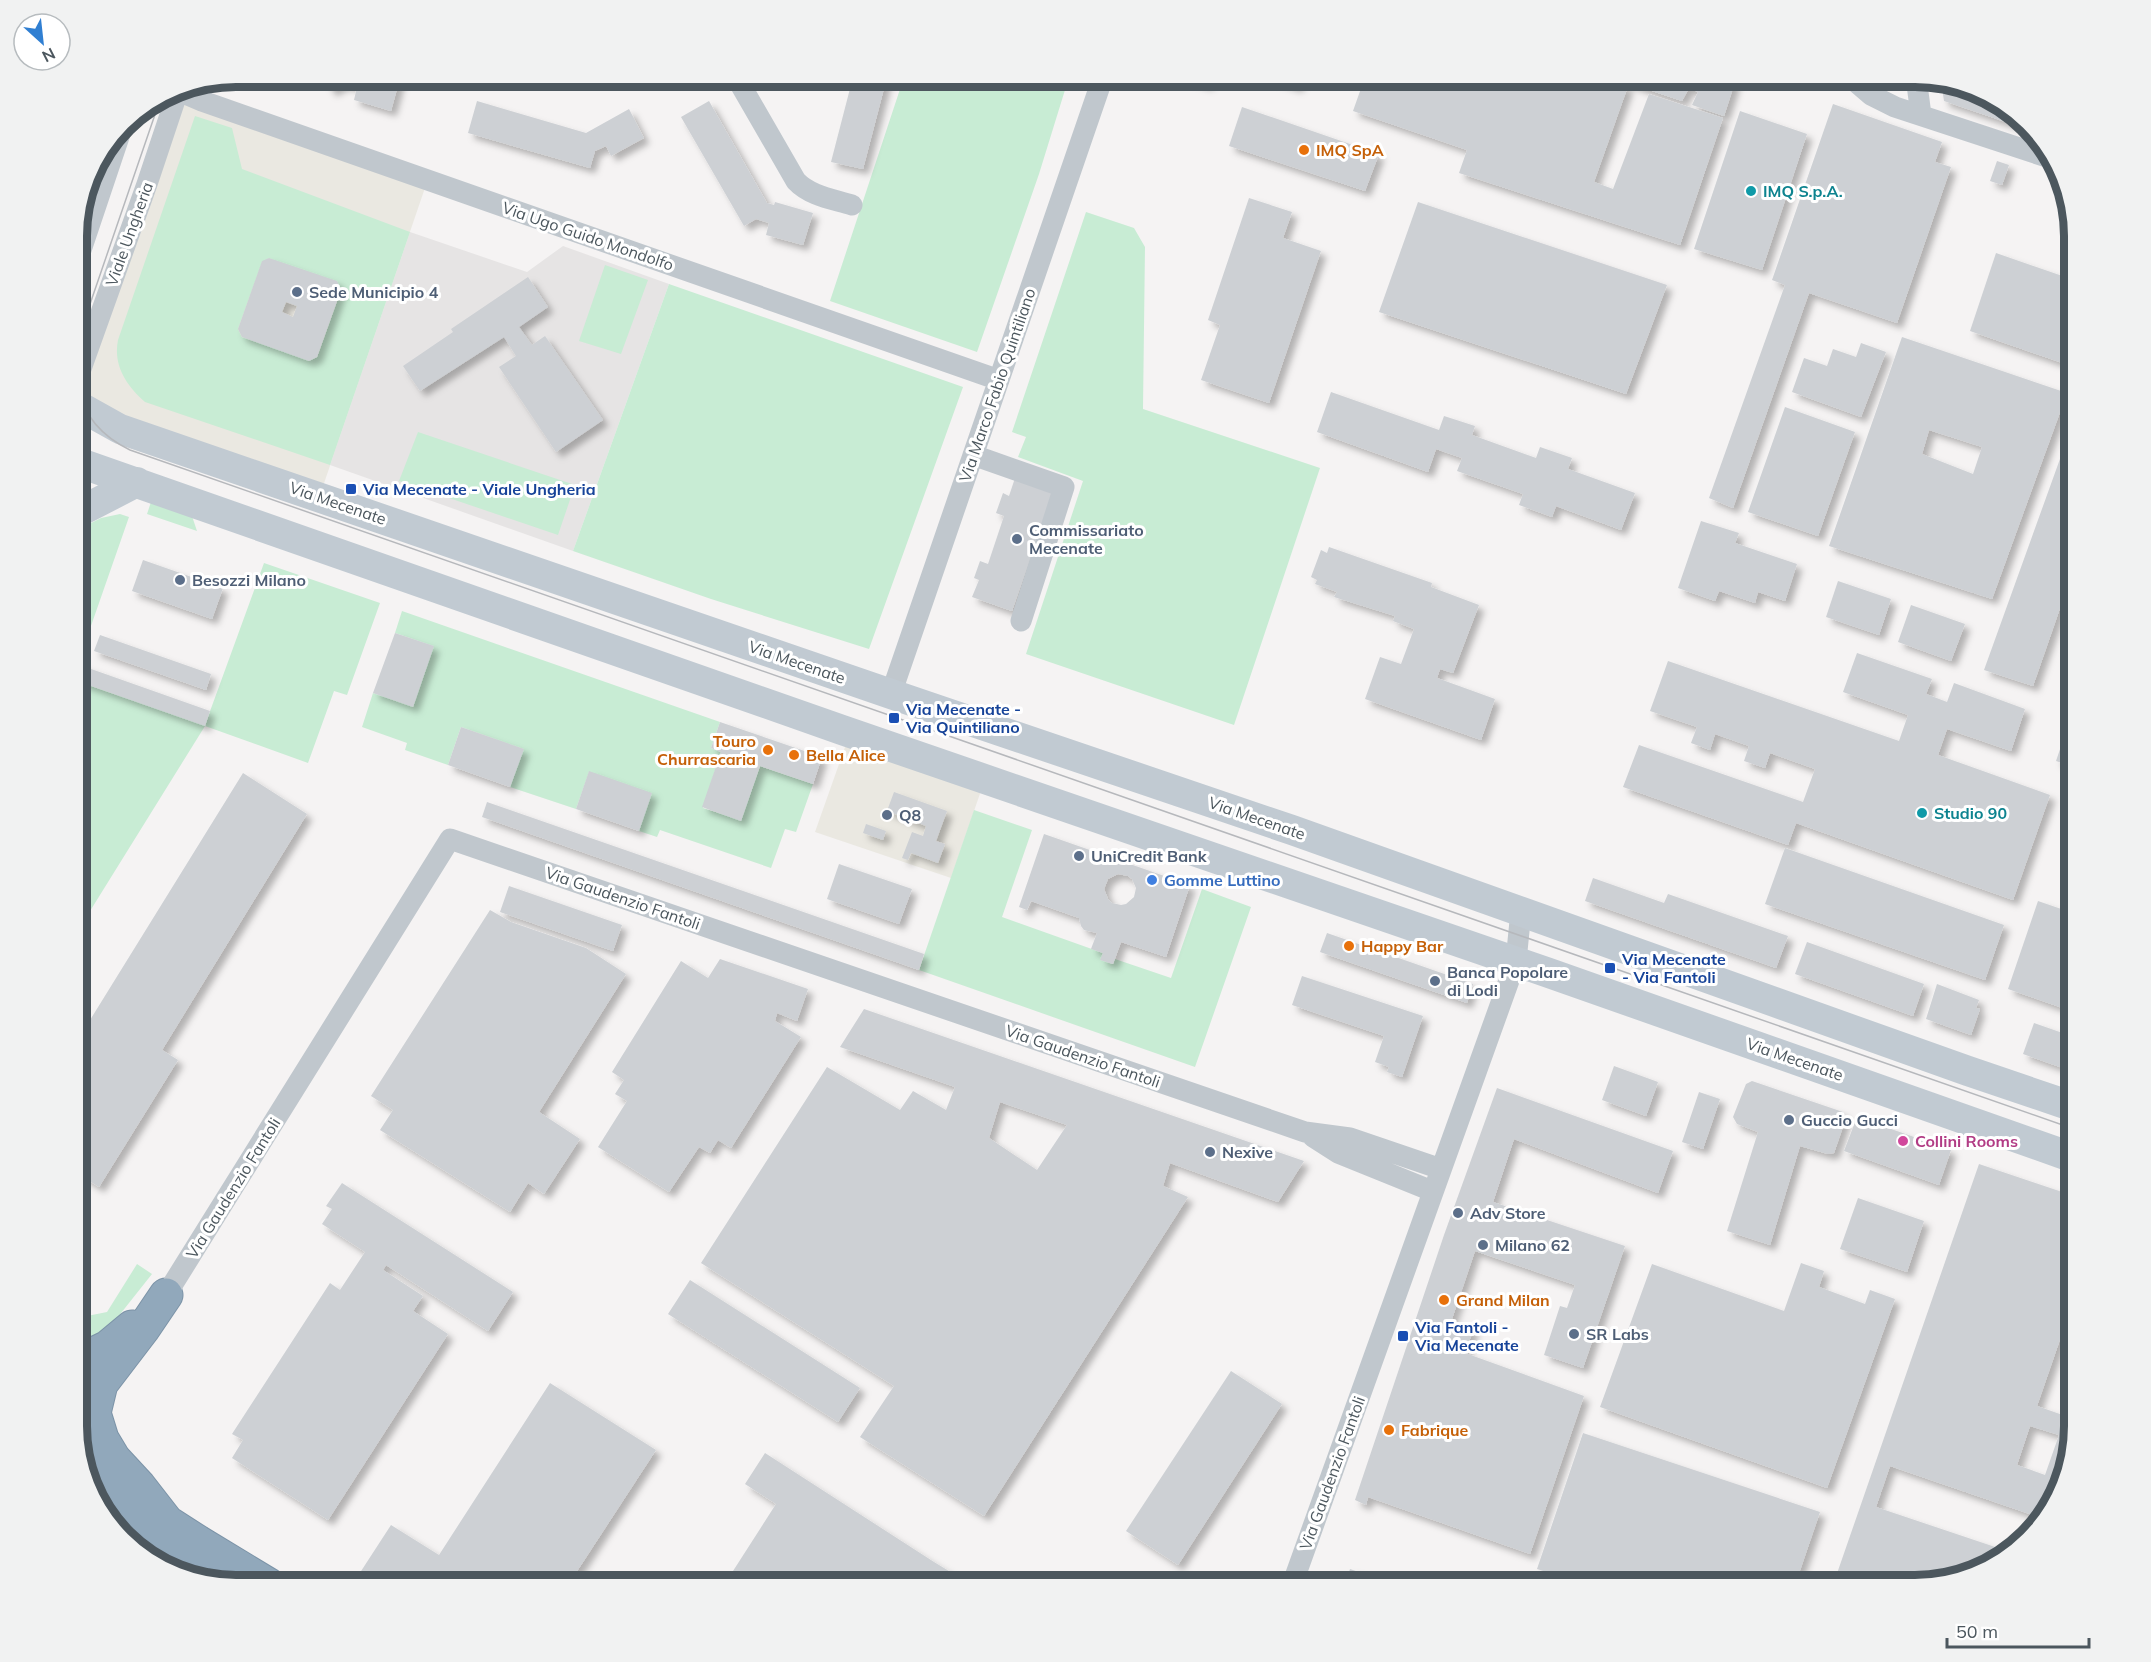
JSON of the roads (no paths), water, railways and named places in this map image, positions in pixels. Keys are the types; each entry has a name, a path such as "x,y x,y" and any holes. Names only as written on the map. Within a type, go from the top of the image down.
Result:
{"highway":[{"path":"87,1357 108,1347 166,1295"},
{"path":"166,1295 101,1384 94,1413 102,1439 114,1459 167,1522"},
{"path":"96,1476 251,1575"}],"main road":[{"name":"Via Mecenate","path":"87,411 120,429 1292,830 2064,1104"},
{"name":"Via Mecenate","path":"87,465 2064,1154"},
{"path":"87,508 137,482"}],"street":[{"path":"742,87 796,182 812,192 852,205"},
{"name":"Via Marco Fabio Quintiliano","path":"891,694 1099,87"},
{"path":"1862,87 1871,95 1895,106 2040,155"},
{"path":"1917,87 1921,115"},
{"name":"Via Ugo Guido Mondolfo","path":"191,94 999,380"},
{"name":"Viale Ungheria","path":"87,352 147,184 173,101"},
{"path":"87,232 115,150"},
{"path":"973,455 1064,487 1021,621"},
{"name":"Via Gaudenzio Fantoli","path":"166,1295 450,839 1305,1132 1350,1138 1440,1169"},
{"path":"1516,962 1521,911"},
{"name":"Via Gaudenzio Fantoli","path":"1296,1575 1516,962"},
{"name":"Via Gaudenzio Fantoli","path":"1305,1132 1338,1153 1432,1191"}],"tram line":[{"path":"87,313 157,110"},
{"path":"87,412 103,432 130,450 2064,1126"}],"place":[{"name":"IMQ SpA","path":"1304,150"},
{"name":"IMQ S.p.A.","path":"1751,191"},
{"name":"Sede Municipio 4","path":"297,292"},
{"name":"Via Mecenate - Viale Ungheria","path":"351,489"},
{"name":"Commissariato Mecenate","path":"1017,539"},
{"name":"Besozzi Milano","path":"180,580"},
{"name":"Via Mecenate - Via Quintiliano","path":"894,718"},
{"name":"Touro Churrascaria","path":"768,750"},
{"name":"Bella Alice","path":"794,755"},
{"name":"Studio 90","path":"1922,813"},
{"name":"Q8","path":"887,815"},
{"name":"UniCredit Bank","path":"1079,856"},
{"name":"Gomme Luttino","path":"1152,880"},
{"name":"Happy Bar","path":"1349,946"},
{"name":"Via Mecenate - Via Fantoli","path":"1610,968"},
{"name":"Banca Popolare di Lodi","path":"1435,981"},
{"name":"Guccio Gucci","path":"1789,1120"},
{"name":"Collini Rooms","path":"1903,1141"},
{"name":"Nexive","path":"1210,1152"},
{"name":"Adv Store","path":"1458,1213"},
{"name":"Milano 62","path":"1483,1245"},
{"name":"Grand Milan","path":"1444,1300"},
{"name":"SR Labs","path":"1574,1334"},
{"name":"Via Fantoli - Via Mecenate","path":"1403,1336"},
{"name":"Fabrique","path":"1389,1430"}]}
